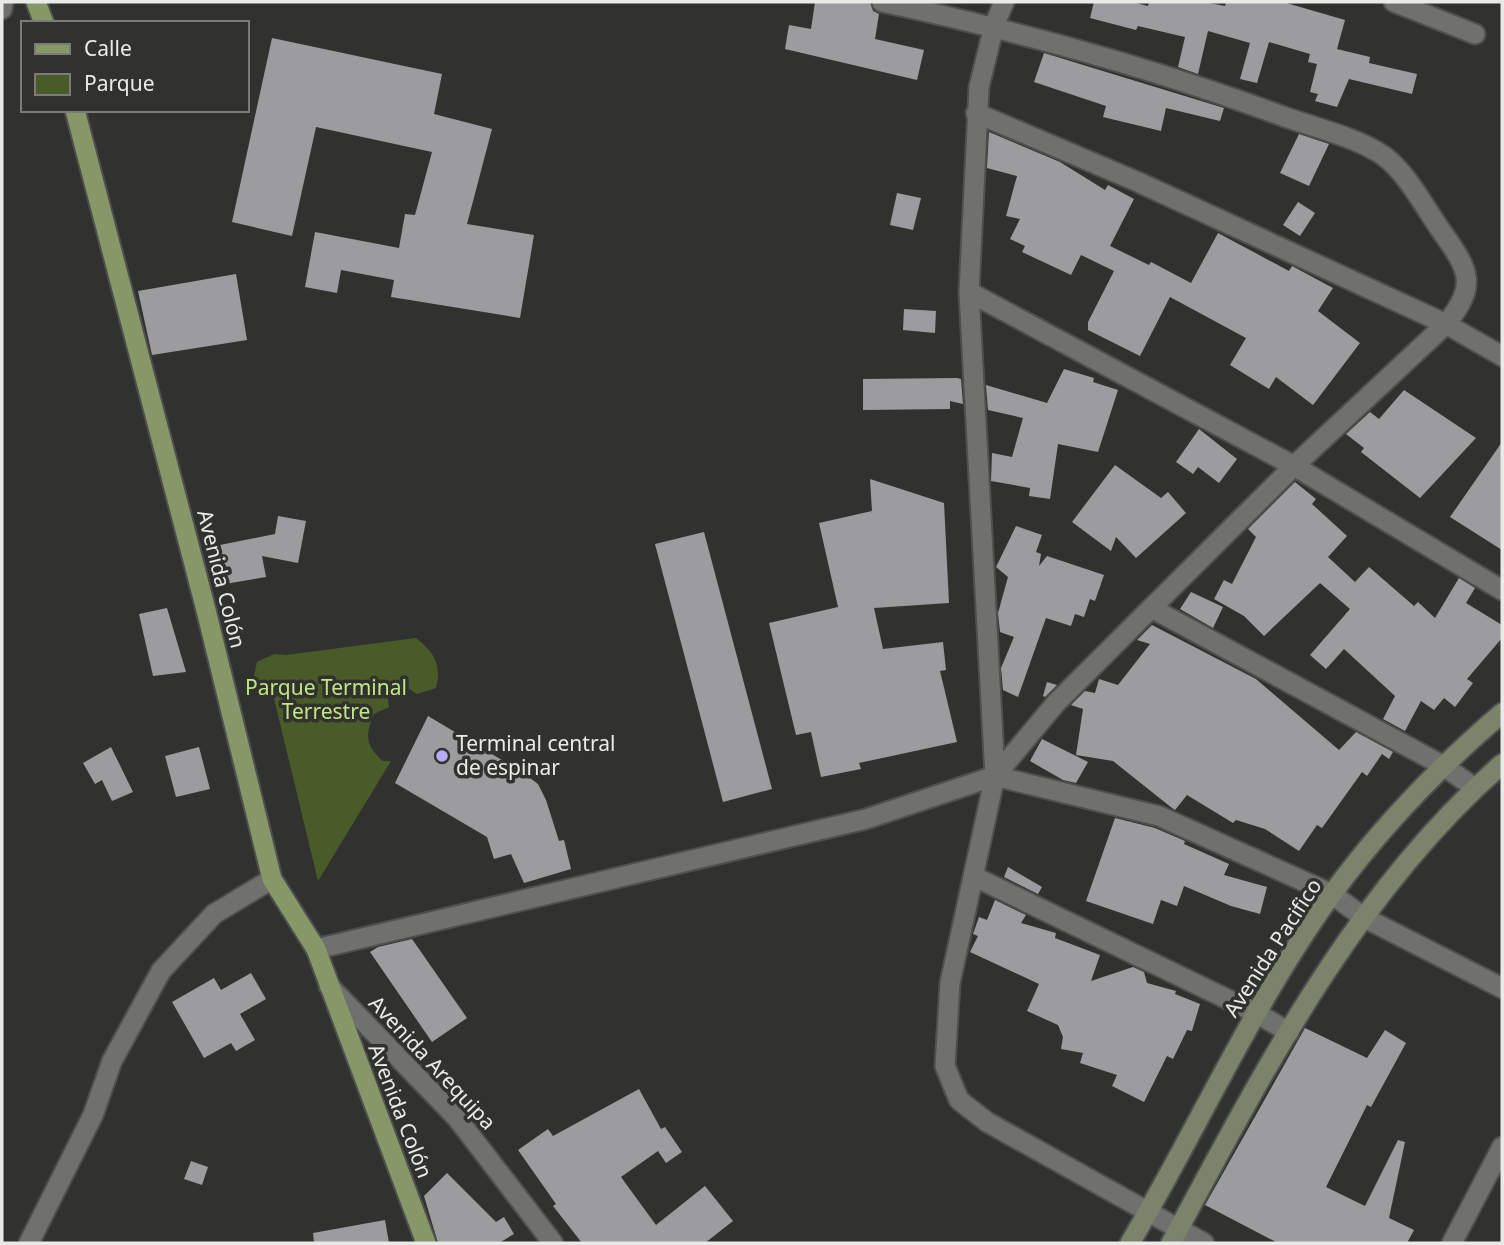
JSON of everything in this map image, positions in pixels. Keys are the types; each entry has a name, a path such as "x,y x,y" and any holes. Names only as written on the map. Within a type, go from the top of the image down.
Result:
{"main road":[{"path":"36,2 43,21"},
{"name":"Avenida Colón","path":"76,112 206,610 272,879 316,949 326,983 426,1243"},
{"name":"Avenida Pacifico","path":"1130,1243 1256,1013 1332,894 1442,765 1502,713"},
{"path":"1174,1236 1289,1032 1363,917 1445,818 1502,764"}],"street":[{"path":"2,9 3,2"},
{"path":"316,949 866,819 995,776 1056,703 1294,466 1446,324 1461,306 1467,288 1465,265 1385,157 1233,98 1086,50 916,5 882,2"},
{"path":"1004,2 994,26 976,113 969,292 995,776 950,983 945,1066 959,1100 987,1122 1148,1213 1174,1236 1204,1243"},
{"path":"1394,2 1475,34"},
{"path":"976,113 1138,182 1446,324 1502,356"},
{"path":"969,292 1294,466 1502,590"},
{"path":"1153,609 1442,765 1475,788"},
{"path":"995,776 1159,816 1332,894 1363,917 1502,988"},
{"path":"975,877 1256,1013 1289,1032"},
{"path":"29,1243 93,1115 113,1061 161,971 214,914 272,879"},
{"name":"Avenida Arequipa","path":"326,983 457,1118 553,1243"},
{"path":"1452,1243 1502,1147"}],"green space":[{"name":"Parque Terminal Terrestre","path":"416,638 428,648 435,660 438,672 436,688 417,694 410,689 387,692 389,707 374,714 368,739 383,761 391,761 318,881 272,690 259,687 254,676 257,662 274,654 286,655"}],"building":[{"path":"815,2 870,2 873,11 879,14 875,39 924,50 917,80 785,49 789,25 811,29"},
{"path":"1094,2 1132,2 1148,6 1149,2 1204,2 1225,6 1226,2 1283,2 1345,20 1337,49 1370,57 1369,63 1417,74 1412,94 1349,79 1337,107 1315,101 1318,94 1310,92 1317,64 1308,62 1310,54 1269,42 1257,83 1240,79 1250,43 1208,31 1198,74 1178,67 1185,37 1138,26 1136,30 1090,18"},
{"path":"272,38 442,74 434,114 492,129 467,224 534,235 520,318 391,297 394,280 341,270 337,293 305,287 315,232 399,248 405,214 415,215 432,152 316,127 292,236 232,222"},
{"path":"1044,53 1224,108 1220,121 1166,108 1161,131 1103,117 1106,106 1034,82"},
{"path":"989,132 1060,162 1105,190 1108,185 1134,199 1110,246 1149,265 1151,262 1191,283 1218,233 1289,271 1292,266 1333,288 1318,311 1360,343 1313,405 1276,377 1269,389 1230,365 1246,338 1170,297 1140,356 1088,330 1088,322 1114,271 1081,255 1071,275 1022,252 1025,246 1010,239 1020,219 1006,216 1017,176 987,168"},
{"path":"1299,134 1329,144 1309,186 1280,173"},
{"path":"897,193 921,198 913,230 890,225"},
{"path":"1298,202 1315,213 1300,236 1283,225"},
{"path":"236,274 247,340 152,355 138,291"},
{"path":"904,309 936,311 935,333 903,330"},
{"path":"1064,369 1094,378 1093,382 1118,390 1098,452 1058,444 1050,499 1029,496 1030,488 991,481 992,453 1012,457 1023,418 988,410 986,385 1047,403"},
{"path":"863,379 961,379 963,404 950,401 950,409 863,410"},
{"path":"1404,390 1476,438 1420,498 1361,452 1364,448 1346,434 1370,412 1379,419"},
{"path":"1199,429 1237,459 1219,483 1198,467 1193,474 1176,462"},
{"path":"1502,442 1502,550 1450,517"},
{"path":"1115,465 1161,498 1168,492 1186,513 1136,558 1116,537 1111,551 1072,522"},
{"path":"870,479 944,503 949,603 874,608 883,649 943,642 946,670 940,671 957,742 859,763 861,769 821,777 811,732 796,735 769,623 838,607 819,523 872,511"},
{"path":"1295,482 1316,499 1312,504 1347,536 1328,557 1355,582 1369,567 1414,606 1418,602 1435,618 1459,578 1475,588 1466,603 1502,625 1502,638 1467,679 1473,683 1455,707 1444,698 1434,710 1421,701 1405,731 1383,719 1395,696 1344,649 1326,669 1310,655 1350,609 1320,583 1264,636 1244,616 1214,599 1224,580 1232,584 1256,537 1248,529"},
{"path":"278,516 306,521 298,563 262,556 266,577 225,584 215,546 275,534"},
{"path":"1016,526 1042,535 1036,552 1041,554 1039,566 1047,556 1104,575 1095,601 1090,599 1084,617 1075,614 1071,626 1046,618 1018,697 1003,690 1001,668 1014,637 1000,632 998,613 1008,577 996,567"},
{"path":"704,532 772,789 723,802 655,544"},
{"path":"1191,592 1223,607 1213,628 1180,609"},
{"path":"167,608 186,672 153,676 139,614"},
{"path":"1152,625 1256,679 1339,750 1356,732 1393,752 1389,759 1382,754 1367,776 1362,772 1322,828 1317,825 1299,851 1265,829 1236,820 1233,823 1187,795 1175,810 1113,761 1076,755 1083,709 1071,705 1085,691 1095,693 1099,679 1118,685 1150,644 1137,640"},
{"path":"1047,682 1057,685 1045,697 1043,696"},
{"path":"428,716 538,784 559,841 564,840 571,869 524,883 511,854 494,859 487,837 395,783"},
{"path":"1042,739 1088,762 1076,783 1063,780 1030,761"},
{"path":"111,747 133,792 112,801 102,780 95,784 83,763"},
{"path":"199,747 210,789 176,797 165,756"},
{"path":"1115,818 1155,828 1185,841 1184,844 1229,864 1224,875 1267,887 1260,914 1231,906 1184,886 1177,906 1161,900 1153,924 1086,901"},
{"path":"1008,867 1042,887 1038,894 1004,877"},
{"path":"995,900 1026,915 1021,923 1056,933 1055,938 1100,955 1091,981 1133,967 1144,972 1147,983 1176,991 1175,994 1200,1004 1192,1031 1187,1030 1173,1059 1167,1056 1144,1102 1112,1086 1117,1075 1080,1063 1083,1053 1061,1049 1063,1037 1058,1025 1027,1011 1039,984 970,952 978,936 973,934 979,917 987,920"},
{"path":"412,939 467,1018 432,1042 370,952 378,947"},
{"path":"251,973 266,999 240,1014 255,1040 236,1051 231,1043 204,1058 172,1002 214,978 221,990"},
{"path":"1305,1028 1367,1058 1385,1030 1406,1043 1371,1107 1367,1105 1326,1187 1365,1206 1398,1140 1405,1142 1389,1218 1414,1230 1407,1243 1278,1243 1205,1205"},
{"path":"639,1089 661,1129 665,1127 682,1152 666,1163 658,1151 621,1177 656,1225 705,1186 733,1221 705,1243 582,1243 553,1206 556,1204 518,1150 548,1129 553,1136"},
{"path":"191,1161 208,1167 202,1185 184,1179"},
{"path":"447,1173 496,1222 504,1217 514,1234 499,1243 438,1243 424,1196"},
{"path":"385,1220 389,1243 314,1243 313,1233"}],"place":[{"name":"Terminal central de espinar","path":"442,756"}]}
